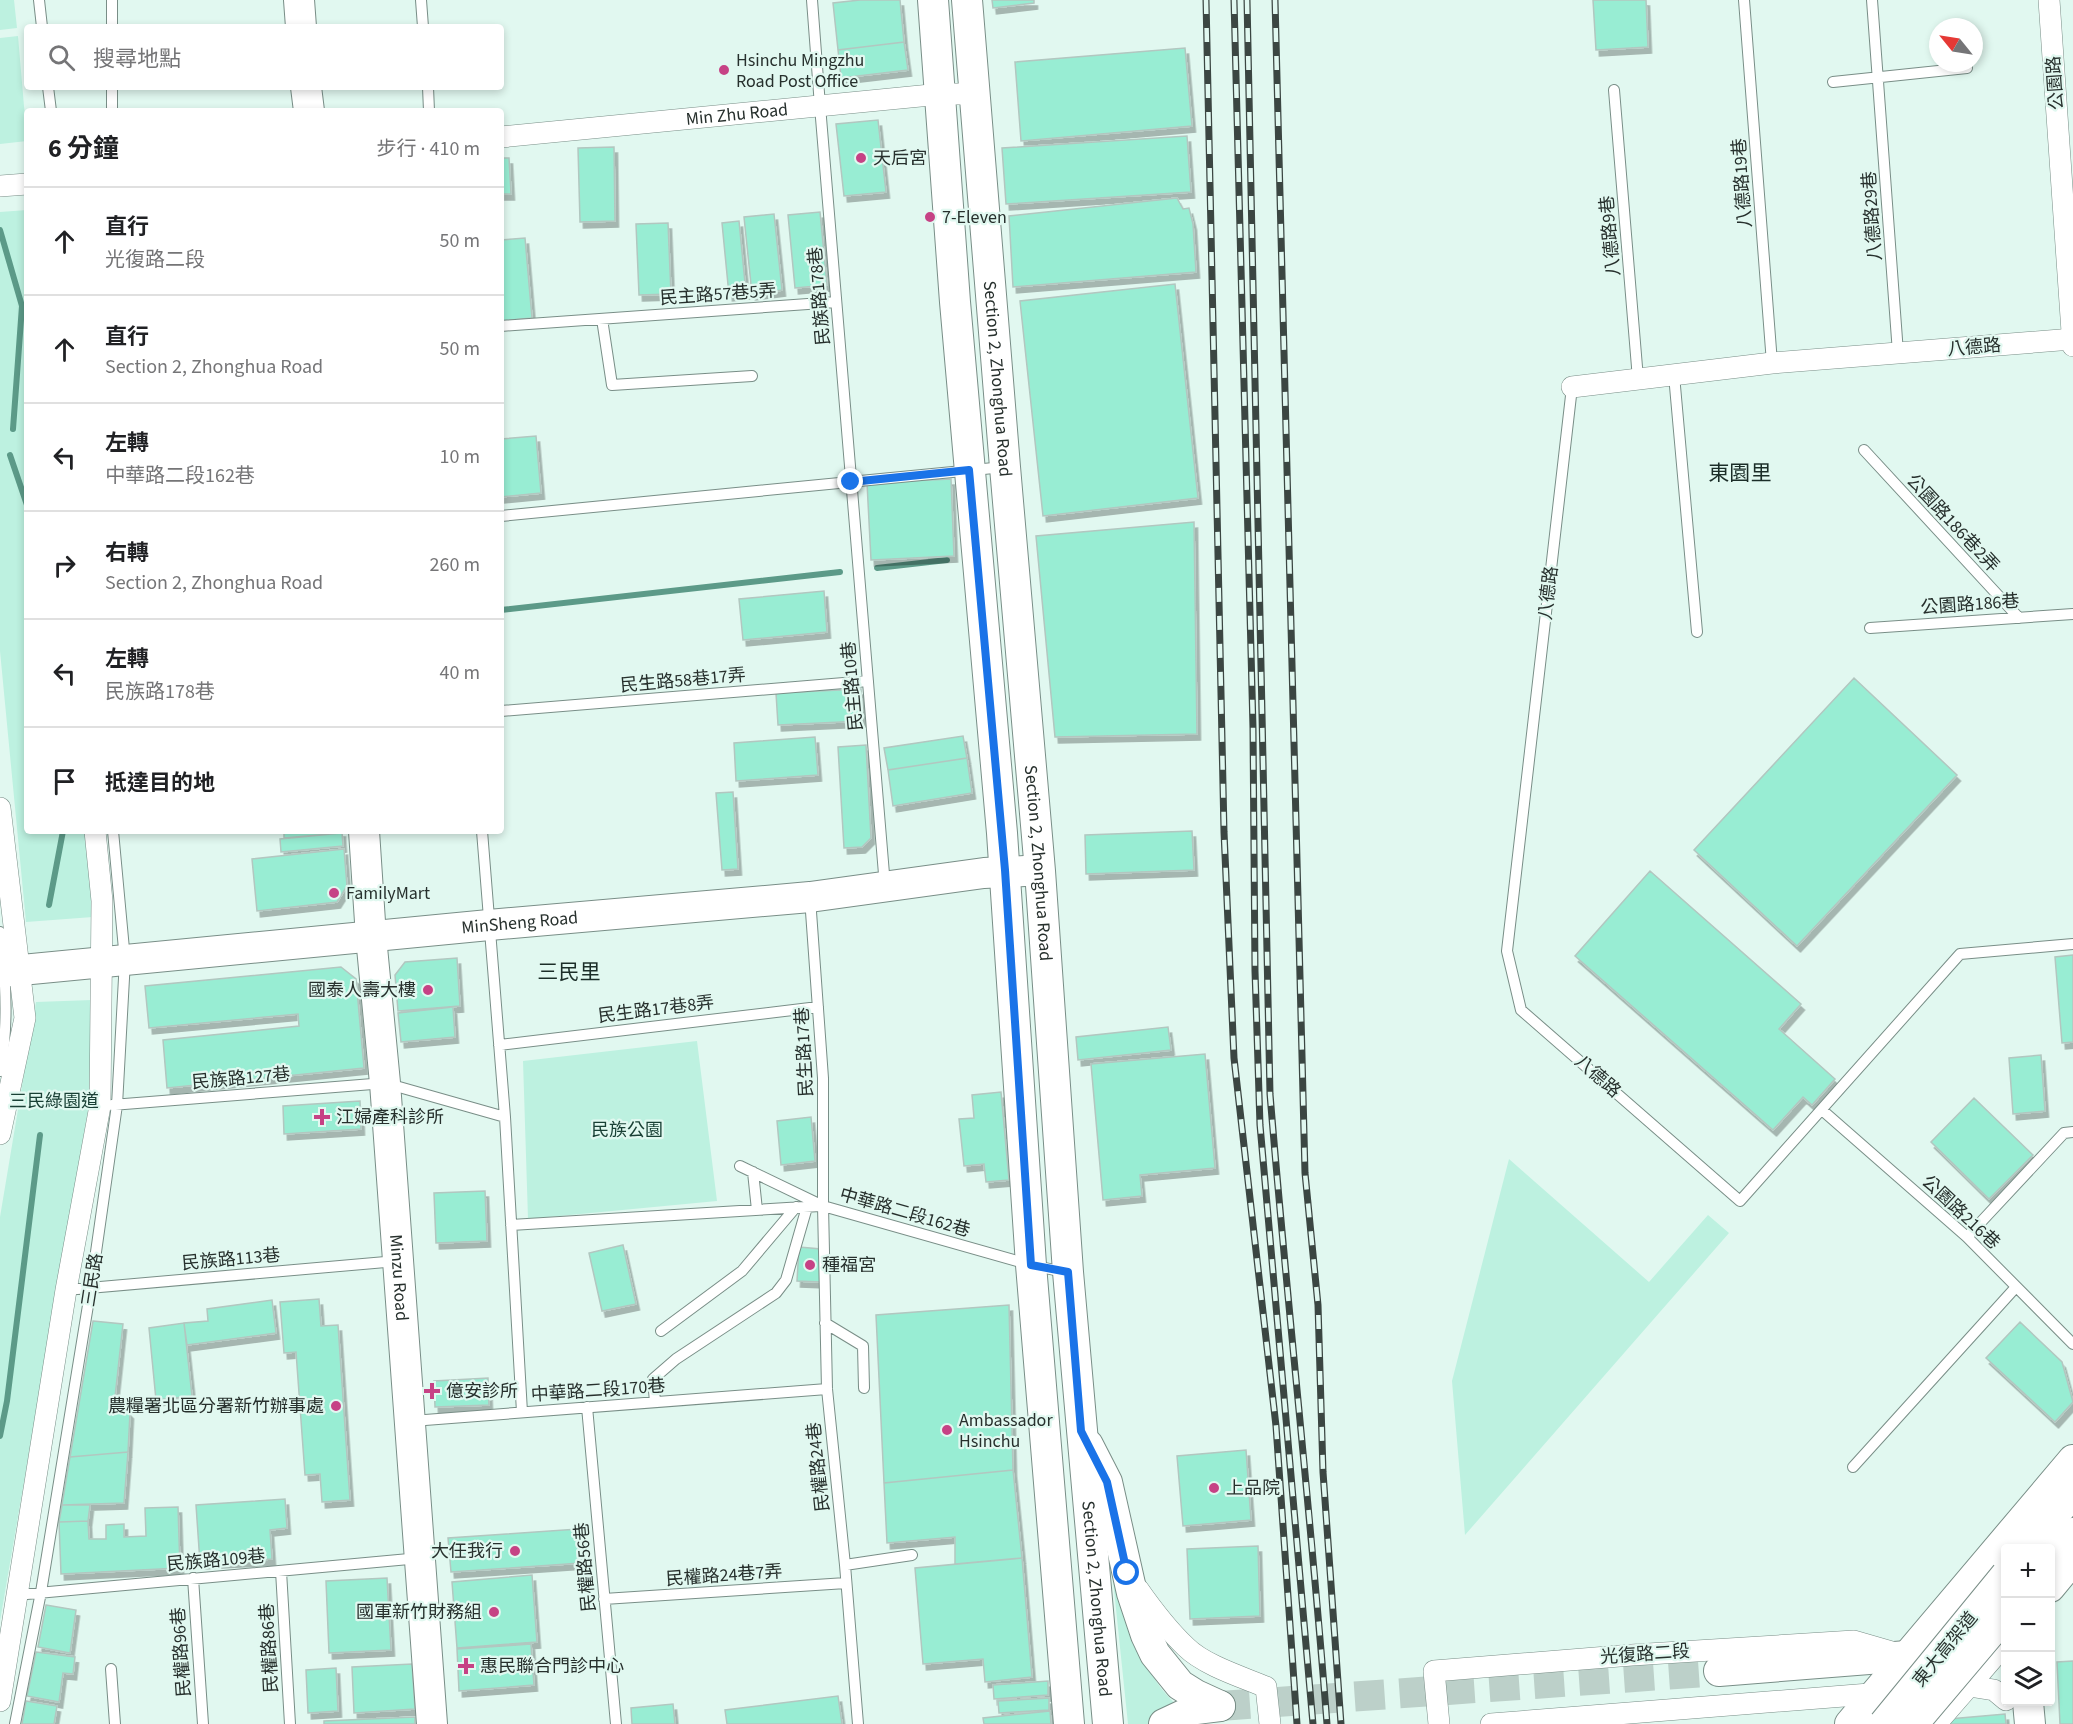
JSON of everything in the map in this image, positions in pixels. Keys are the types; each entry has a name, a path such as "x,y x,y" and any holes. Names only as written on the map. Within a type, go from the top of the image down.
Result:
{"street":[{"path":"299,0 301,24"},
{"name":"Section 2, Zhonghua Road","path":"933,0 955,302 1005,870 1031,1265 1069,1724"},
{"name":"Section 2, Zhonghua Road","path":"967,0 1040,871 1081,1431 1108,1724"},
{"name":"公園路","path":"2049,0 2073,346"},
{"path":"306,90 309,108"},
{"name":"Min Zhu Road","path":"504,137 941,94 974,94"},
{"path":"0,186 24,184"},
{"name":"八德路","path":"1572,387 1772,363 2073,339"},
{"path":"0,808 8,971 25,1018 0,1134"},
{"name":"三民路","path":"0,1701 66,1290 108,1105 112,962 102,901 95,834"},
{"name":"Minzu Road","path":"364,834 385,1083 432,1724"},
{"name":"MinSheng Road","path":"8,971 810,897 1005,870 1040,871"},
{"path":"1081,1431 1107,1482 1127,1573 1146,1635 1162,1663 1180,1685 1220,1706 1196,1709 1164,1724"},
{"path":"2018,1544 2073,1460"},
{"name":"東大高架道","path":"2023,1544 2073,1492"},
{"path":"2055,1554 2073,1533"},
{"path":"2055,1581 2073,1559"},
{"path":"1850,1724 1907,1656 2001,1566"},
{"name":"東大高架道","path":"1884,1724 2001,1569"},
{"path":"1127,1573 1153,1610 1187,1649 1224,1670 1266,1687 1270,1724"},
{"name":"東大高架道","path":"1913,1724 2001,1620"},
{"path":"1719,1671 1907,1656 1949,1644 2001,1636"},
{"name":"光復路二段","path":"1439,1724 1434,1671 1632,1655 1854,1641 1907,1656"},
{"path":"1936,1724 2001,1649"},
{"path":"1497,1724 1969,1686 1994,1690 2020,1709"},
{"path":"1837,1724 1854,1704 1875,1694 1905,1696 1920,1709 1922,1724"}],"lane":[{"path":"39,0 42,24"},
{"path":"112,0 112,24"},
{"path":"421,0 423,24"},
{"name":"民族路178巷","path":"812,0 851,482"},
{"name":"八德路19巷","path":"1744,0 1772,363"},
{"name":"八德路29巷","path":"1872,0 1898,353"},
{"path":"1833,82 1929,71"},
{"path":"48,90 51,108"},
{"path":"112,90 112,108"},
{"path":"428,90 429,108"},
{"name":"八德路9巷","path":"1614,90 1638,379"},
{"name":"民主路57巷5弄","path":"504,326 836,302"},
{"path":"602,319 612,385 752,376"},
{"path":"1674,375 1697,632"},
{"name":"八德路","path":"1572,387 1507,951 1521,1010 1740,1201 1822,1110"},
{"name":"公園路186巷2弄","path":"1864,450 2019,618"},
{"path":"504,516 1005,467"},
{"name":"民主路10巷","path":"851,482 885,886"},
{"name":"公園路186巷","path":"1870,628 2073,614"},
{"name":"民生路58巷17弄","path":"504,711 868,681"},
{"name":"三民路","path":"112,962 113,834"},
{"name":"中華路二段170巷","path":"482,834 505,1117 522,1412 827,1389"},
{"name":"民生路17巷","path":"810,897 823,1078 823,1206"},
{"path":"0,932 8,971 0,1071"},
{"path":"1822,1110 1960,954 2073,944"},
{"name":"民生路17巷8弄","path":"499,1045 818,1007"},
{"path":"385,1083 505,1117"},
{"name":"民族路127巷","path":"108,1105 385,1083"},
{"name":"三民路","path":"15,1724 41,1592 91,1287 108,1105"},
{"name":"公園路216巷","path":"1822,1110 1967,1238 2073,1344"},
{"path":"1967,1238 2064,1133 2073,1132"},
{"name":"中華路二段162巷","path":"740,1166 823,1206 1031,1265 1068,1272"},
{"path":"753,1172 757,1210"},
{"path":"511,1226 823,1206"},
{"name":"民權路24巷","path":"823,1206 827,1389 858,1724"},
{"path":"661,1331 742,1271 802,1207"},
{"path":"655,1402 653,1379 676,1359 776,1293 786,1280 802,1207"},
{"name":"民族路113巷","path":"66,1290 398,1261"},
{"path":"1853,1467 2016,1287"},
{"path":"825,1323 863,1346 864,1388"},
{"name":"民權路56巷","path":"587,1407 616,1724"},
{"path":"410,1421 522,1412"},
{"path":"845,1565 912,1556"},
{"name":"民族路109巷","path":"16,1595 420,1558"},
{"name":"民權路86巷","path":"281,1570 290,1724"},
{"name":"民權路96巷","path":"193,1578 203,1724"},
{"name":"民權路24巷7弄","path":"604,1599 846,1583"},
{"path":"111,1669 115,1724"}],"green space":[{"path":"0,0 14,0 17,28 0,30"},
{"path":"18,36 24,108 24,141 0,144 0,38"},
{"path":"24,210 24,834 86,834 93,917 26,922 0,651 0,212"},
{"name":"三民綠園道","path":"92,1000 89,1104 0,1621 0,1217 36,1002"},
{"name":"民族公園","path":"697,1041 717,1201 528,1219 523,1061"},
{"path":"1509,1159 1649,1282 1708,1215 1729,1233 1465,1535 1452,1381"},
{"path":"1113,1580 1117,1581 1133,1633 1147,1665 1155,1680 1179,1707 1153,1724 1128,1724"}],"building":[{"path":"900,0 904,42 838,50 833,3"},
{"path":"992,0 1034,0 1034,3 993,8"},
{"path":"1593,0 1646,0 1648,47 1596,50"},
{"path":"904,42 908,70 841,78 838,50"},
{"path":"1185,48 1192,126 1021,141 1015,62"},
{"name":"天后宮","path":"878,120 886,192 844,196 836,124"},
{"path":"1187,136 1191,192 1006,204 1002,148"},
{"path":"614,147 615,221 580,222 578,148"},
{"path":"504,158 509,158 511,194 504,194"},
{"path":"1177,198 1183,209 1189,208 1193,224 1196,272 1013,287 1009,216"},
{"path":"820,212 827,285 795,288 788,215"},
{"path":"774,214 782,290 752,294 744,217"},
{"path":"739,221 746,293 729,295 722,223"},
{"path":"668,223 671,294 639,295 636,224"},
{"path":"525,238 532,318 504,321 504,240"},
{"path":"1175,284 1198,498 1043,516 1020,301"},
{"path":"536,436 541,493 504,497 504,439"},
{"path":"951,479 954,556 871,560 867,483"},
{"path":"1194,522 1197,734 1055,737 1036,536"},
{"path":"824,591 827,632 743,640 739,599"},
{"path":"1854,678 1957,775 1797,946 1694,850"},
{"path":"861,689 862,721 778,725 776,693"},
{"path":"963,736 967,758 888,770 884,748"},
{"path":"815,737 818,775 736,781 734,743"},
{"path":"866,745 871,838 862,847 844,848 838,747"},
{"path":"967,758 972,793 893,806 888,770"},
{"path":"733,792 738,869 722,870 716,793"},
{"path":"1192,831 1194,870 1086,874 1085,835"},
{"path":"284,834 330,834 284,838"},
{"path":"342,834 343,846 281,852 280,839"},
{"path":"344,849 347,886 337,902 257,911 252,859"},
{"path":"1650,871 1801,1004 1779,1029 1835,1079 1812,1105 1803,1097 1773,1130 1575,956"},
{"path":"2073,955 2073,1042 2062,1043 2055,957"},
{"name":"國泰人壽大樓","path":"457,958 460,1006 398,1011 395,975 405,962"},
{"path":"341,967 356,979 364,1068 167,1088 163,1040 299,1026 298,1014 149,1028 145,986"},
{"path":"453,1007 455,1037 401,1042 398,1013"},
{"path":"1168,1027 1171,1050 1078,1060 1076,1037"},
{"path":"1205,1054 1215,1168 1140,1175 1142,1196 1103,1200 1091,1064"},
{"path":"2041,1055 2045,1111 2013,1114 2009,1058"},
{"path":"1001,1092 1009,1180 986,1182 984,1164 964,1166 959,1119 974,1118 972,1095"},
{"path":"1974,1098 2033,1155 1989,1199 1931,1142"},
{"name":"江婦產科診所","path":"360,1101 361,1129 284,1134 283,1106"},
{"path":"811,1117 815,1161 781,1165 777,1121"},
{"path":"485,1191 487,1241 436,1243 434,1193"},
{"path":"623,1245 636,1304 602,1311 589,1253"},
{"name":"種福宮","path":"799,1247 821,1249 821,1282 797,1281"},
{"path":"319,1299 321,1326 338,1325 350,1500 322,1502 320,1474 305,1475 296,1352 284,1353 280,1302"},
{"path":"272,1300 276,1333 187,1345 184,1323 208,1321 207,1309"},
{"name":"Ambassador Hsinchu","path":"1009,1305 1013,1470 884,1483 876,1315"},
{"path":"93,1321 123,1324 115,1397 130,1413 128,1452 70,1457"},
{"path":"2020,1322 2062,1362 2073,1402 2055,1422 1986,1358"},
{"path":"184,1323 192,1396 156,1400 149,1328"},
{"path":"488,1378 489,1405 435,1407 434,1381"},
{"name":"上品院","path":"1246,1450 1251,1520 1183,1526 1177,1456"},
{"path":"128,1452 124,1503 62,1505 70,1457"},
{"path":"1013,1470 1022,1558 955,1564 955,1537 887,1543 884,1483"},
{"path":"285,1499 287,1528 270,1530 272,1559 200,1563 196,1505"},
{"path":"62,1505 90,1505 88,1521 59,1522"},
{"path":"178,1507 180,1568 61,1574 59,1522 88,1521 89,1539 106,1539 106,1525 124,1524 124,1537 146,1536 145,1508"},
{"name":"大任我行","path":"578,1529 581,1563 451,1572 448,1538"},
{"path":"1258,1546 1260,1616 1190,1619 1187,1549"},
{"path":"1022,1558 1032,1677 985,1682 983,1659 923,1664 915,1568"},
{"name":"國軍新竹財務組","path":"532,1575 537,1642 457,1648 452,1582"},
{"path":"387,1578 391,1650 329,1653 326,1581"},
{"path":"46,1605 76,1610 70,1653 38,1647"},
{"path":"531,1644 534,1685 459,1691 457,1649"},
{"path":"36,1652 75,1657 73,1674 63,1673 59,1702 27,1696"},
{"path":"2073,1661 2073,1724 2060,1724 2057,1662"},
{"path":"412,1664 415,1709 354,1713 352,1667"},
{"path":"336,1668 338,1711 308,1713 306,1670"},
{"path":"1048,1681 1048,1695 994,1699 993,1685"},
{"path":"838,1696 842,1724 727,1724 725,1710"},
{"path":"1049,1698 1049,1710 999,1713 998,1701"},
{"path":"26,1701 57,1706 54,1724 22,1724"},
{"path":"673,1704 675,1724 632,1724 631,1708"},
{"path":"1050,1711 1051,1724 984,1724 983,1718"},
{"path":"2005,1714 2006,1724 1949,1724 1949,1719"},
{"path":"415,1717 415,1724 324,1724 324,1721"}],"waterway":[{"path":"0,230 22,306 13,429"},
{"path":"10,455 24,496"},
{"path":"877,568 947,560"},
{"path":"504,610 840,572"},
{"path":"49,905 62,834"},
{"path":"0,1436 7,1401 40,1135"}],"tunnel":[{"path":"1220,1706 1719,1671"}],"railway":[{"path":"1206,0 1224,832 1234,1058 1276,1426 1297,1724"},
{"path":"1234,0 1253,728 1255,971 1260,1125 1313,1724"},
{"path":"1247,0 1270,1094 1327,1724"},
{"path":"1275,0 1305,1173 1318,1305 1323,1472 1341,1724"}],"place":[{"name":"Hsinchu Mingzhu Road Post Office","path":"724,70"},
{"name":"天后宮","path":"861,158"},
{"name":"7-Eleven","path":"930,217"},
{"name":"FamilyMart","path":"334,893"},
{"name":"國泰人壽大樓","path":"428,990"},
{"name":"江婦產科診所","path":"322,1117"},
{"name":"種福宮","path":"810,1265"},
{"name":"億安診所","path":"432,1391"},
{"name":"農糧署北區分署新竹辦事處","path":"336,1406"},
{"name":"Ambassador Hsinchu","path":"947,1430"},
{"name":"上品院","path":"1214,1488"},
{"name":"大任我行","path":"515,1551"},
{"name":"國軍新竹財務組","path":"494,1612"},
{"name":"惠民聯合門診中心","path":"466,1666"}],"district":[{"name":"東園里","path":"1740,473"},
{"name":"三民里","path":"569,972"}],"route":[{"path":"851,482 969,470 1005,870 1031,1265 1068,1272 1081,1431 1107,1482 1127,1573"}]}
